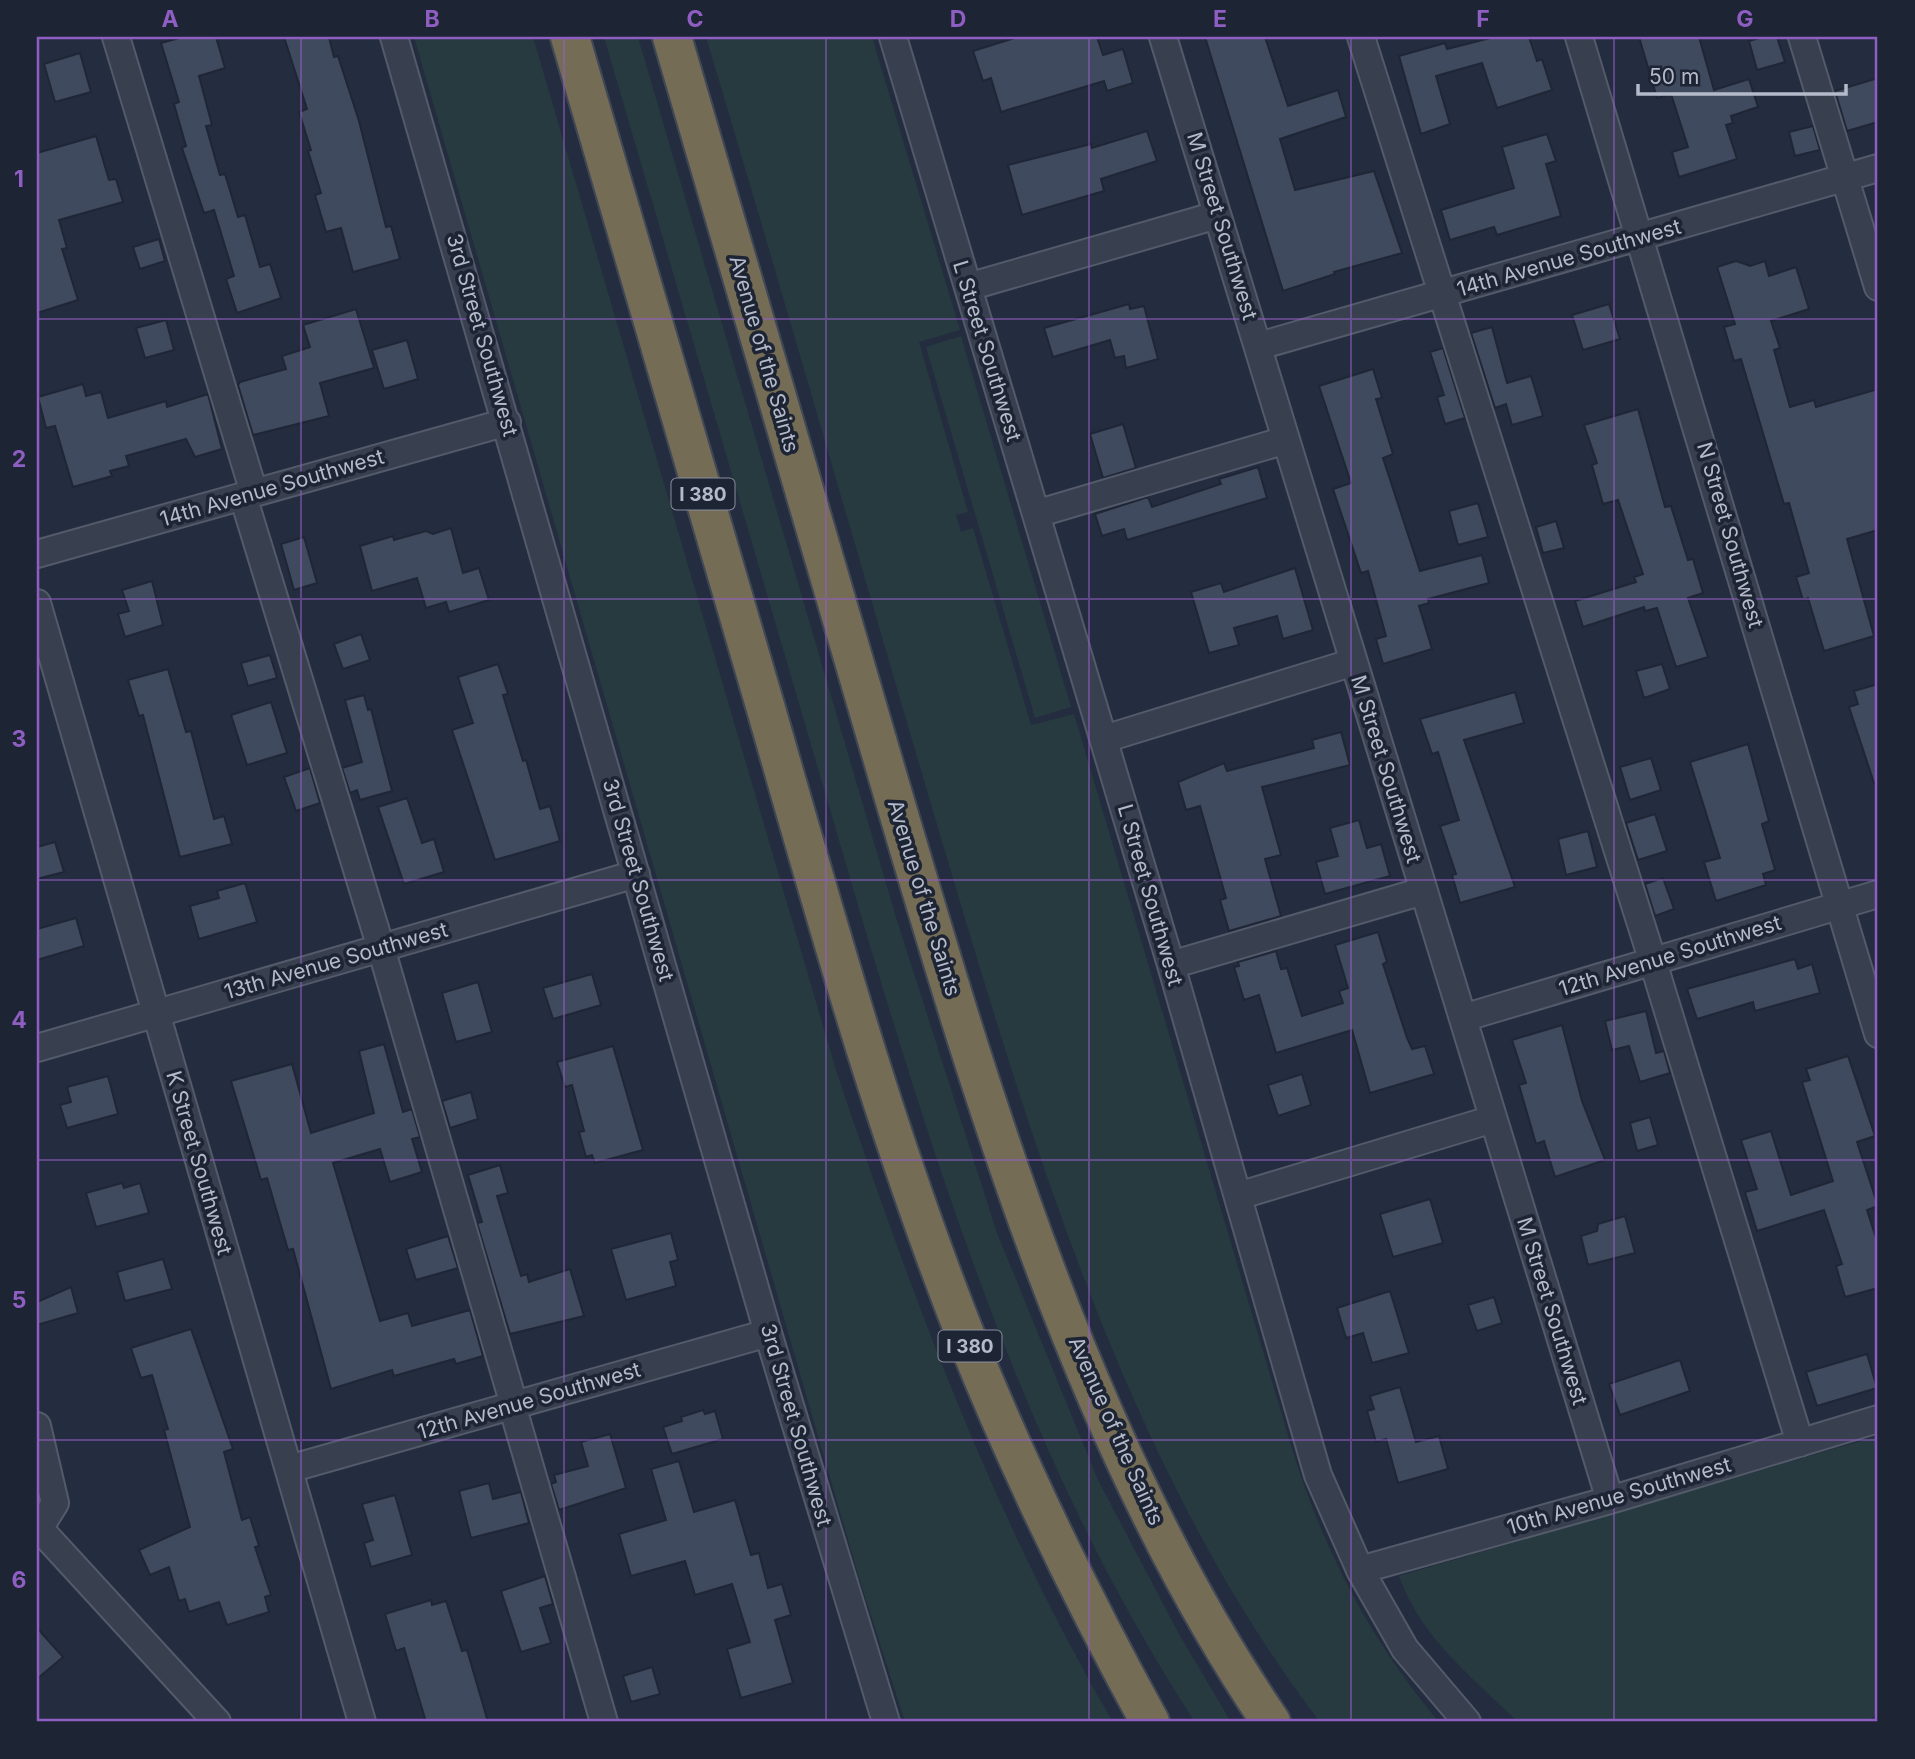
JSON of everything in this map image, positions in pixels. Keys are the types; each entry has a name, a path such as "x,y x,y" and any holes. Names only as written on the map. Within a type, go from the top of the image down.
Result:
{"highway":[{"name":"I 380","path":"570,37 836,951 915,1195 967,1337 1013,1448 1063,1558 1150,1722"},
{"name":"Avenue of the Saints","path":"671,37 930,920 1011,1170 1090,1379 1150,1508 1211,1625 1271,1722"}],"street":[{"path":"116,37 604,1722"},
{"name":"3rd Street Southwest","path":"394,37 768,1333 886,1722"},
{"name":"L Street Southwest","path":"893,37 1171,965 1318,1475 1360,1570 1405,1649 1467,1722"},
{"name":"M Street Southwest","path":"1163,37 1609,1500"},
{"path":"1361,37 1440,295 1653,962 1800,1443"},
{"name":"N Street Southwest","path":"1579,37 1878,1034"},
{"path":"1802,37 1878,286"},
{"name":"14th Avenue Southwest","path":"1259,346 1878,168"},
{"path":"968,287 1217,215"},
{"name":"14th Avenue Southwest","path":"37,554 507,422"},
{"path":"1036,514 1286,440"},
{"name":"K Street Southwest","path":"37,603 362,1722"},
{"path":"1104,739 1354,662"},
{"name":"13th Avenue Southwest","path":"37,1048 636,874"},
{"path":"1171,965 1423,891"},
{"name":"12th Avenue Southwest","path":"1463,1018 1878,894"},
{"path":"1238,1196 1493,1119"},
{"name":"12th Avenue Southwest","path":"289,1469 768,1333"},
{"name":"10th Avenue Southwest","path":"1360,1570 1609,1500 1878,1419"},
{"path":"37,1426 55,1503 38,1529 218,1722"}],"shaded area":[{"path":"414,37 533,37 836,1070 925,1321 992,1484 1069,1644 1113,1722 906,1722 904,1719 859,1578"},
{"path":"604,37 638,37 895,914 997,1233 1098,1480 1179,1634 1231,1722 1195,1722 1138,1629 1087,1533 1041,1434 962,1231 862,919"},
{"path":"706,37 872,37 960,330 919,342 968,512 956,515 961,532 973,528 1031,725 1074,714 1290,1442 1317,1518 1332,1554 1369,1624 1439,1722 1320,1722 1251,1623 1191,1518 1137,1407 1090,1294 1047,1178 1009,1060 938,828"},
{"path":"961,336 1071,707 1035,718 926,347"},
{"path":"1878,1436 1878,1713 1867,1722 1518,1722 1466,1673 1434,1637 1408,1598 1399,1576"}],"building":[{"path":"183,37 216,37 225,68 199,76 212,125 206,126 220,175 225,174 238,217 245,215 260,267 270,264 281,298 237,313 226,279 234,276 214,210 204,213 182,148 186,146 174,104 179,102 161,43"},
{"path":"284,37 329,37 359,121 386,227 391,226 400,259 353,272 341,228 326,232 315,195 321,193 299,112 307,109"},
{"path":"1018,37 1097,37 1103,55 1123,49 1133,83 1107,91 1104,81 1001,112 991,78 983,81 973,51"},
{"path":"1205,37 1265,37 1288,106 1338,90 1346,117 1280,139 1295,190 1374,171 1402,253 1334,272 1335,274 1283,291"},
{"path":"1494,37 1529,37 1537,61 1542,59 1552,90 1497,108 1482,63 1436,76 1450,124 1421,134 1399,56 1445,43 1447,49"},
{"path":"1639,37 1699,37 1714,90 1749,79 1758,107 1731,116 1733,123 1726,125 1737,159 1679,177 1672,152 1688,147 1671,94 1657,98"},
{"path":"1777,37 1785,62 1757,70 1749,41"},
{"path":"80,53 91,92 55,102 44,64"},
{"path":"1878,78 1878,122 1847,131 1835,91"},
{"path":"1813,126 1820,150 1795,156 1789,132"},
{"path":"1147,131 1157,161 1101,179 1104,191 1022,215 1008,165 1091,144 1092,148"},
{"path":"1547,134 1556,161 1546,164 1561,216 1497,235 1494,227 1450,240 1441,210 1514,188 1502,147"},
{"path":"96,136 109,180 116,179 123,202 59,220 67,248 62,249 78,300 37,313 37,153"},
{"path":"159,239 165,261 140,269 133,247"},
{"path":"1736,261 1750,266 1765,261 1769,276 1796,267 1809,309 1771,321 1780,348 1774,350 1790,407 1814,400 1816,407 1878,389 1878,530 1847,539 1874,636 1824,651 1808,598 1803,600 1796,577 1809,573 1789,503 1784,504 1741,359 1734,361 1724,327 1735,324 1717,267"},
{"path":"1129,304 1130,309 1144,306 1158,359 1126,368 1124,356 1115,358 1110,340 1053,357 1044,328"},
{"path":"1609,304 1620,339 1583,350 1572,315"},
{"path":"356,309 374,368 320,383 329,416 253,435 238,385 240,382 286,369 282,356 310,347 303,325"},
{"path":"166,320 174,350 145,358 136,328"},
{"path":"1492,327 1507,383 1531,376 1543,416 1512,425 1506,404 1495,408 1471,333"},
{"path":"407,340 418,379 384,389 372,350"},
{"path":"1443,348 1465,418 1445,424 1437,397 1444,395 1430,352"},
{"path":"1373,369 1382,398 1376,399 1393,454 1383,458 1420,571 1482,555 1489,583 1428,599 1429,603 1419,606 1432,649 1383,664 1376,639 1386,636 1368,571 1361,573 1333,489 1351,483 1319,386"},
{"path":"83,384 86,396 101,392 108,418 166,401 167,407 208,394 222,449 195,457 186,439 126,456 129,466 110,471 112,476 73,487 55,426 46,428 38,397"},
{"path":"1638,409 1665,507 1671,506 1688,560 1693,559 1703,593 1688,598 1708,657 1676,667 1657,608 1645,611 1644,607 1583,627 1575,601 1636,582 1634,577 1643,574 1618,500 1603,504 1592,465 1597,463 1584,425"},
{"path":"1123,424 1136,468 1103,478 1090,434"},
{"path":"1258,467 1267,498 1127,540 1124,529 1102,536 1095,514 1148,497 1152,507 1221,484 1219,479"},
{"path":"1478,503 1488,537 1458,545 1449,511"},
{"path":"1556,521 1564,548 1543,553 1536,527"},
{"path":"451,528 463,573 479,568 489,600 449,612 446,602 426,608 417,578 372,591 360,546 393,536 394,540 426,531 433,534"},
{"path":"304,537 317,583 294,590 281,544"},
{"path":"1295,568 1313,630 1283,639 1277,616 1234,628 1239,645 1209,653 1191,592 1221,583 1224,592"},
{"path":"152,581 163,625 125,637 118,614 129,611 122,590"},
{"path":"361,634 370,660 343,669 334,644"},
{"path":"270,655 277,678 248,686 241,663"},
{"path":"498,664 508,694 503,695 523,761 526,760 540,809 550,806 560,841 495,860 452,730 473,723 458,677"},
{"path":"1662,664 1670,689 1644,698 1636,671"},
{"path":"168,669 186,732 191,731 214,819 224,816 232,844 180,857 143,715 139,716 128,680"},
{"path":"1878,684 1878,782 1874,783 1849,707 1858,704 1854,691"},
{"path":"1515,692 1524,723 1464,740 1515,887 1460,903 1452,875 1456,874 1440,826 1459,820 1438,752 1432,754 1420,719"},
{"path":"364,695 368,710 371,709 392,791 360,800 357,790 350,793 342,768 362,762 345,700"},
{"path":"271,702 287,753 247,765 231,715"},
{"path":"1341,732 1350,765 1262,787 1281,855 1265,859 1281,916 1229,931 1220,900 1226,898 1200,806 1186,810 1178,782 1224,763 1227,771 1314,748 1312,740"},
{"path":"1748,744 1769,821 1762,824 1775,870 1763,874 1766,885 1716,901 1704,862 1720,858 1690,762"},
{"path":"1651,758 1661,790 1630,800 1620,767"},
{"path":"310,768 320,803 296,811 284,777"},
{"path":"407,798 422,843 434,839 444,872 404,884 378,807"},
{"path":"1655,814 1667,851 1638,860 1626,823"},
{"path":"1359,820 1367,848 1381,844 1390,876 1325,894 1316,862 1338,856 1330,828"},
{"path":"1588,831 1597,867 1566,875 1558,839"},
{"path":"55,842 64,872 37,879 37,847"},
{"path":"1663,878 1674,909 1655,916 1645,884"},
{"path":"245,883 257,922 199,939 190,906 219,898 217,891"},
{"path":"76,918 84,946 37,960 37,929"},
{"path":"1378,932 1387,962 1383,964 1407,1038 1412,1049 1425,1046 1434,1074 1370,1093 1352,1030 1276,1053 1259,995 1244,1000 1234,967 1239,966 1238,962 1276,951 1281,969 1287,968 1302,1016 1343,1003 1339,991 1348,988 1335,945"},
{"path":"1795,959 1798,969 1812,964 1820,993 1755,1011 1753,1002 1697,1019 1687,989"},
{"path":"592,974 601,1005 553,1019 543,988"},
{"path":"478,982 492,1032 456,1042 442,993"},
{"path":"1646,1011 1656,1053 1664,1051 1670,1073 1640,1082 1629,1046 1612,1050 1605,1021"},
{"path":"1562,1025 1582,1101 1605,1160 1555,1177 1544,1141 1536,1144 1519,1085 1526,1083 1512,1040"},
{"path":"384,1044 403,1112 412,1109 420,1137 412,1139 422,1172 390,1182 380,1149 333,1163 380,1321 408,1313 412,1326 470,1310 483,1356 456,1364 454,1359 394,1376 392,1370 331,1389 293,1249 288,1250 267,1178 261,1180 231,1081 292,1064 311,1133 374,1113 359,1051"},
{"path":"613,1046 643,1150 595,1163 592,1155 586,1157 579,1132 584,1131 572,1085 565,1087 557,1062"},
{"path":"1848,1056 1875,1136 1857,1142 1878,1206 1867,1210 1878,1244 1878,1288 1845,1297 1836,1266 1842,1264 1824,1210 1757,1231 1745,1192 1757,1189 1741,1140 1771,1131 1791,1195 1833,1181 1802,1082 1810,1080 1806,1069"},
{"path":"1302,1074 1311,1105 1278,1116 1268,1085"},
{"path":"108,1076 118,1114 67,1128 60,1105 71,1102 67,1087"},
{"path":"471,1092 478,1119 450,1128 442,1101"},
{"path":"1650,1117 1658,1145 1637,1151 1630,1123"},
{"path":"500,1165 508,1193 497,1196 521,1276 527,1274 529,1282 570,1269 584,1316 510,1334 477,1223 482,1222 468,1175"},
{"path":"122,1183 124,1188 140,1183 149,1213 96,1227 86,1193"},
{"path":"1430,1199 1443,1243 1393,1257 1380,1214"},
{"path":"1625,1216 1635,1253 1588,1265 1581,1236 1597,1231 1598,1224"},
{"path":"671,1233 678,1260 670,1262 676,1286 626,1300 611,1249"},
{"path":"448,1236 458,1268 416,1280 406,1249"},
{"path":"163,1259 172,1289 125,1301 117,1272"},
{"path":"71,1287 78,1313 37,1325 37,1302"},
{"path":"1390,1291 1409,1353 1372,1363 1363,1333 1346,1338 1337,1308"},
{"path":"1494,1297 1502,1323 1477,1331 1468,1305"},
{"path":"191,1329 233,1449 224,1452 242,1520 250,1517 259,1546 255,1547 271,1595 265,1597 269,1612 227,1625 219,1602 189,1612 185,1599 179,1601 169,1567 150,1575 139,1550 190,1527 164,1430 168,1429 152,1375 141,1378 131,1348"},
{"path":"1867,1354 1877,1388 1817,1406 1806,1372"},
{"path":"1680,1360 1690,1391 1620,1415 1609,1384"},
{"path":"1400,1387 1416,1442 1439,1436 1448,1469 1398,1483 1386,1439 1376,1442 1367,1411 1374,1409 1370,1396"},
{"path":"703,1410 705,1414 715,1411 723,1439 672,1454 663,1427 682,1421 681,1417"},
{"path":"610,1434 626,1488 559,1510 551,1484 556,1482 554,1475 588,1466 581,1442"},
{"path":"679,1461 694,1512 735,1500 751,1555 759,1553 768,1588 782,1584 791,1615 775,1620 793,1683 741,1698 727,1649 750,1642 732,1584 695,1595 685,1561 631,1576 619,1534 666,1520 651,1469"},
{"path":"489,1483 493,1499 521,1492 529,1523 471,1538 459,1491"},
{"path":"395,1495 412,1555 371,1567 364,1543 373,1540 362,1504"},
{"path":"545,1576 553,1604 540,1608 551,1643 521,1652 501,1591"},
{"path":"431,1600 432,1605 446,1601 462,1651 467,1650 488,1722 426,1722 404,1648 396,1651 385,1614"},
{"path":"37,1628 63,1657 37,1679"},
{"path":"652,1667 660,1694 631,1702 623,1676"}]}
